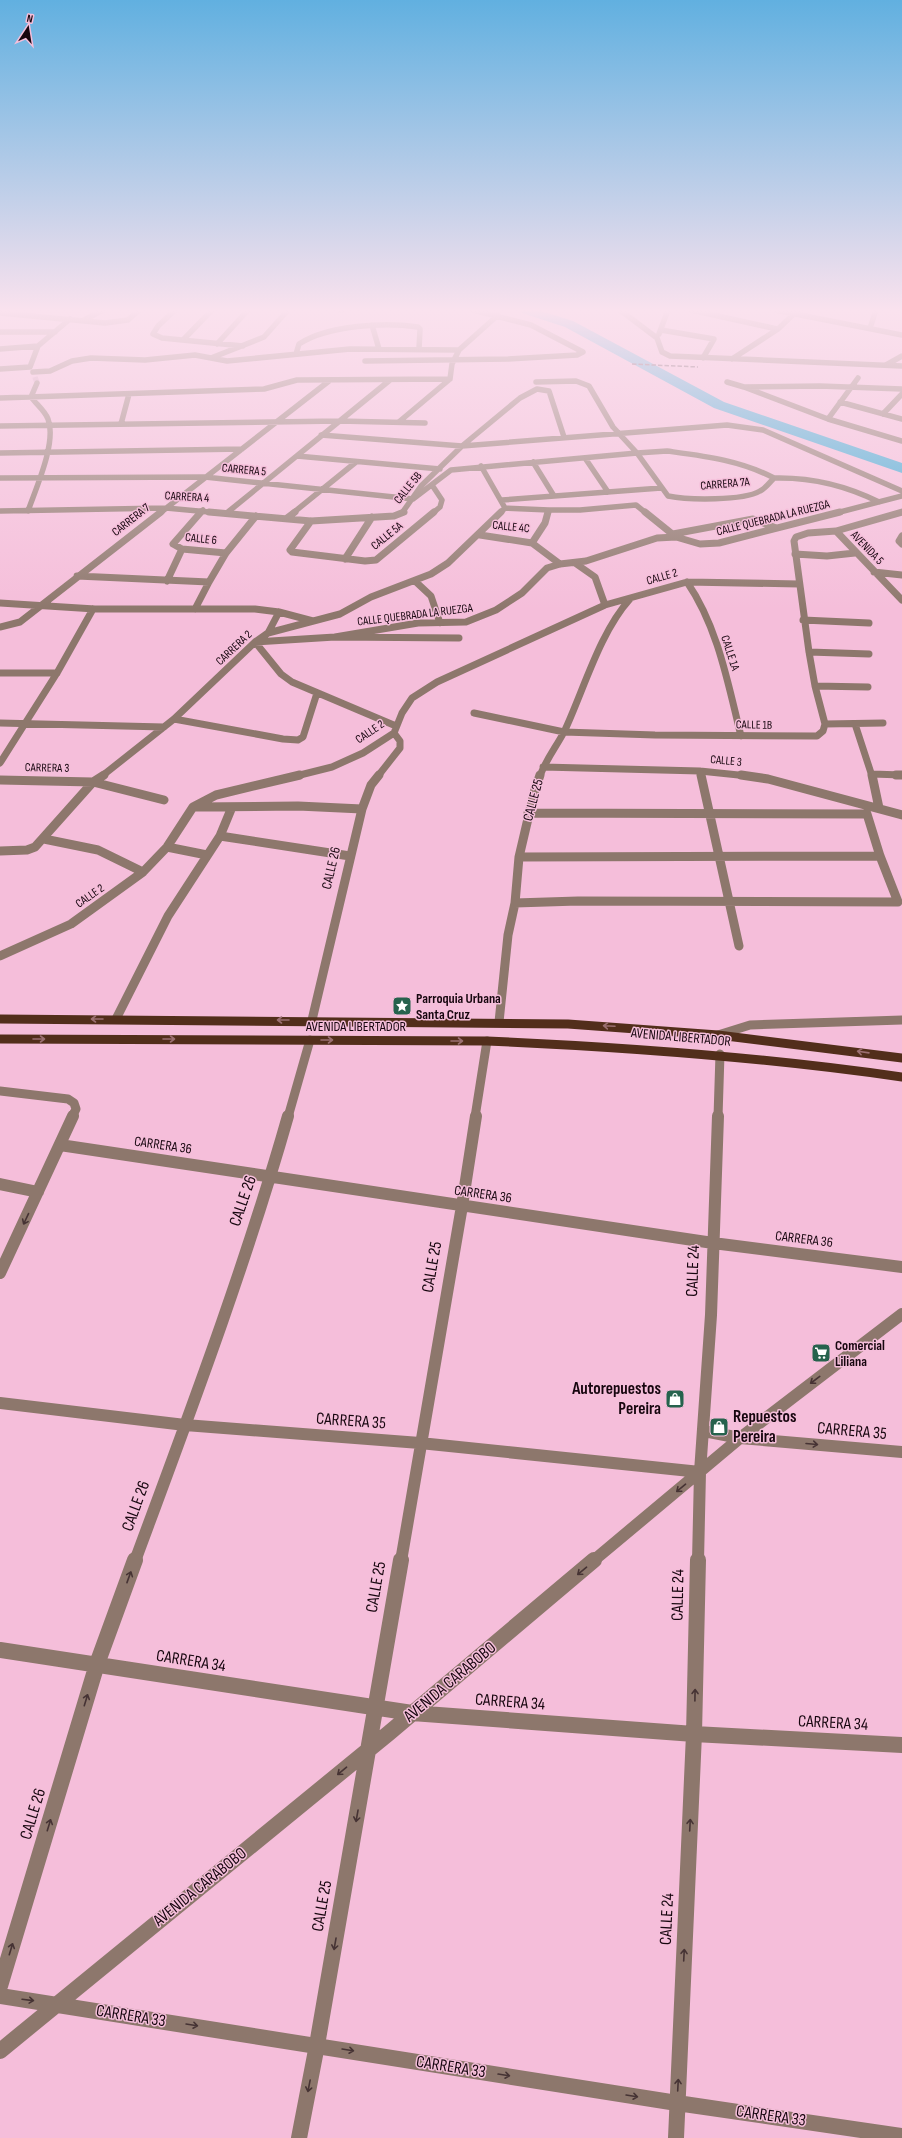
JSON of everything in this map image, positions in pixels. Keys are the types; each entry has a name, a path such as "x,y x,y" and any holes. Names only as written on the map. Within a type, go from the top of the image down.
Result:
{"main road":[{"name":"AVENIDA LIBERTADOR","path":"0,1019 499,1022 639,1028 718,1035 902,1058"},
{"name":"AVENIDA LIBERTADOR","path":"0,1039 487,1041 638,1047 720,1054 902,1077"}],"street":[{"path":"28,511 47,453 50,426 47,417 41,410"},
{"path":"121,424 125,410"},
{"name":"CARRERA 7","path":"0,627 20,622 291,410"},
{"path":"228,512 353,410"},
{"path":"400,421 413,410"},
{"name":"CALLE 5B","path":"372,518 400,514 421,486 462,446 506,410"},
{"name":"CALLE 5B","path":"556,410 564,437"},
{"path":"603,410 617,432 637,454 661,488"},
{"path":"804,410 828,419 902,441"},
{"path":"828,419 835,410"},
{"path":"868,410 902,419"},
{"path":"883,414 887,410"},
{"path":"0,426 276,421 400,421 425,423"},
{"path":"321,435 462,446 617,432 728,425 763,430 902,492"},
{"path":"0,453 242,449"},
{"name":"CARRERA 7A","path":"413,498 432,486 451,470 481,466 667,451 698,454 757,469 774,478 764,489 756,493 745,495 674,498 668,496 661,488"},
{"path":"297,456 440,469"},
{"path":"585,458 608,492"},
{"path":"287,518 356,462"},
{"path":"532,462 554,496"},
{"path":"481,466 502,500 505,508"},
{"path":"774,478 804,477 821,480 845,486 880,502"},
{"name":"CARRERA 5","path":"0,478 205,478 413,498"},
{"name":"CALLE 5A","path":"311,521 290,550 292,552 365,562 380,558 440,507 442,500 432,486"},
{"path":"502,500 661,488"},
{"name":"CALLE QUEBRADA LA RUEZGA","path":"335,637 404,625 466,622 496,610 522,593 547,568 560,564 575,563 657,538 674,536 708,544 902,496"},
{"path":"549,510 580,510 622,505 636,505 674,536 753,519 764,522 776,528"},
{"name":"CARRERA 4","path":"0,511 166,508 228,512 311,521 372,518"},
{"name":"CALLE 4C","path":"480,535 532,543 545,523 549,510 505,508"},
{"name":"CARRERA 2","path":"0,851 27,850 44,839 65,812 93,782 115,767 174,720 256,642 268,633 315,622 340,614 371,597 431,574 448,563 480,535 505,508"},
{"name":"CALLE 6","path":"203,510 173,544 182,549 226,553"},
{"path":"836,531 854,524 902,512"},
{"path":"195,609 226,553 256,516"},
{"path":"345,559 372,518"},
{"name":"AVENIDA 5","path":"796,554 794,541 796,537 836,531 855,553 902,600"},
{"path":"902,536 899,541 902,544"},
{"path":"532,543 560,564"},
{"path":"167,581 182,549"},
{"path":"855,553 827,556 796,554 803,620 815,686 825,724 883,723"},
{"path":"575,563 595,577 605,605"},
{"path":"874,572 902,575"},
{"path":"77,576 209,582"},
{"path":"415,581 431,596 440,623"},
{"name":"CALLE 2","path":"0,956 71,924 143,872 167,848 193,807 216,795 332,767 363,753 395,730 412,698 437,682 605,605 687,582 799,584"},
{"name":"CALLE 1A","path":"687,582 700,600 723,663 741,736"},
{"name":"CALLE 25","path":"499,1022 508,935 514,903 519,857 528,813 542,766 564,732 609,629 620,610 630,599"},
{"path":"0,603 38,607 93,609 255,609 280,612 315,622"},
{"path":"0,763 23,724 57,673 93,609"},
{"path":"268,633 280,612"},
{"path":"803,620 869,623"},
{"path":"256,642 335,637 459,638"},
{"path":"256,642 281,674 292,682 395,730"},
{"path":"809,652 868,654"},
{"path":"0,673 57,673"},
{"path":"815,686 868,687"},
{"path":"174,720 283,740 298,740 303,738 317,693"},
{"name":"CALLE 1B","path":"474,713 564,732 741,736 817,736 823,731 825,724"},
{"path":"0,723 164,727"},
{"path":"855,724 872,774 879,808"},
{"name":"CALLE 26","path":"312,1020 362,809 371,786 400,748 400,741 395,730"},
{"name":"CALLE 3","path":"542,766 700,771 743,775 768,779 902,815"},
{"path":"700,771 739,946"},
{"path":"872,774 902,775"},
{"name":"CARRERA 3","path":"0,780 93,782 164,800"},
{"path":"193,807 362,809"},
{"path":"116,1019 168,916 220,836 232,807"},
{"path":"514,903 730,901 898,902 880,856 867,814 709,815 528,813"},
{"path":"220,836 350,856"},
{"path":"44,839 98,850 143,872"},
{"path":"167,848 207,854"},
{"path":"519,857 880,856"},
{"path":"718,1035 750,1024 902,1020"},
{"name":"CALLE 26","path":"0,1986 97,1664 185,1425 271,1176 310,1040"},
{"name":"CALLE 25","path":"299,2138 317,2046 462,1206 487,1041"},
{"name":"CALLE 24","path":"676,2138 694,1734 700,1472 704,1432 720,1054"},
{"path":"0,1091 68,1099 74,1103 76,1109 0,1273"},
{"name":"CARRERA 36","path":"60,1145 713,1243 902,1267"},
{"path":"0,1184 38,1192"},
{"name":"AVENIDA CARABOBO","path":"0,2051 412,1713 740,1438 902,1314"},
{"name":"CARRERA 35","path":"0,1403 185,1425 420,1443 700,1472"},
{"name":"CARRERA 35","path":"704,1432 740,1438 902,1452"},
{"name":"CARRERA 34","path":"0,1650 412,1713 694,1734 902,1745"},
{"name":"CARRERA 33","path":"0,1996 677,2103 902,2136"}],"waterway":[{"path":"733,410 902,468"}],"place":[{"name":"Parroquia Urbana Santa Cruz","path":"402,1006"},
{"name":"Comercial Liliana","path":"821,1353"},
{"name":"Autorepuestos Pereira","path":"675,1399"},
{"name":"Repuestos Pereira","path":"719,1427"}]}
